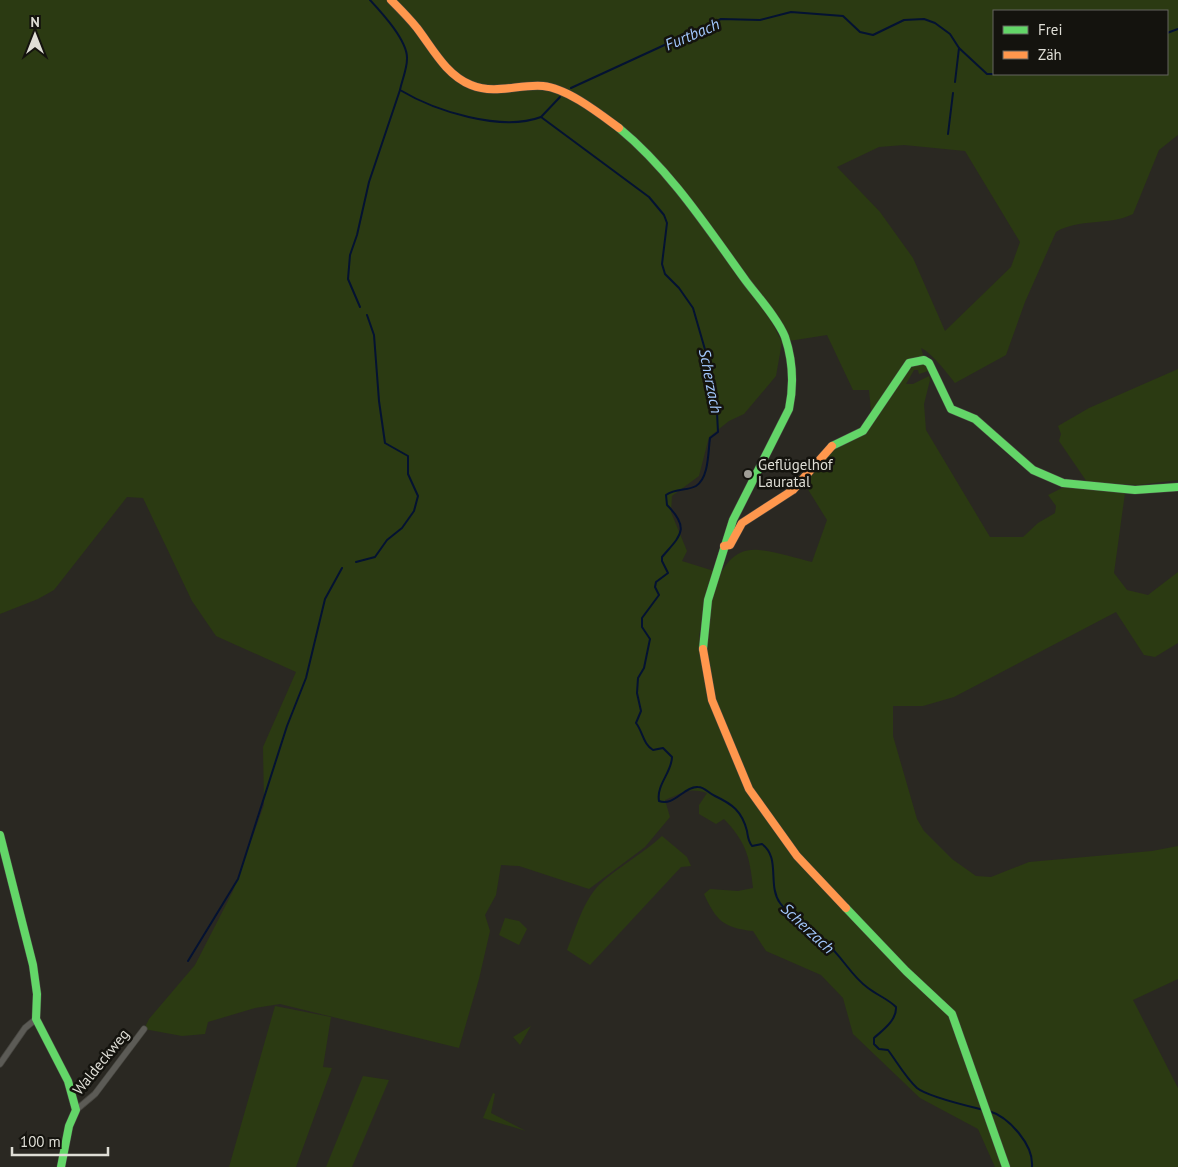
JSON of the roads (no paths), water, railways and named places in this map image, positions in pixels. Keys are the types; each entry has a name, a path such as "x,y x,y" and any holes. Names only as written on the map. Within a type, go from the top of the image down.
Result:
{"street":[{"path":"391,0 409,19 442,65 465,83 494,90 550,86 601,114 632,138 649,154 691,205 784,335 791,358 793,374 792,396 789,409 733,520 708,600 703,647 712,700 750,789 797,856 829,892 906,971 952,1014 1006,1167"},
{"path":"724,546 730,545 742,523 793,490 834,445 863,431 898,378 909,364 916,360 924,360 930,364 951,409 975,419 1033,470 1063,483 1134,490 1178,487"},
{"path":"0,836 33,965 37,994 36,1019 68,1081 76,1110 69,1126 61,1167"},
{"path":"0,1064 25,1028 36,1019"},
{"name":"Waldeckweg","path":"76,1110 95,1094 144,1029"}],"waterway":[{"name":"Scherzach","path":"370,0 399,36 406,52 406,67 400,90 414,98 449,112 488,121 525,121 541,117 649,197 664,215 667,223 662,264 665,274 679,288 693,308 706,353 707,375 716,393 718,432 710,438 706,471 700,482 693,488 674,491 666,495 667,505 679,520 680,532 678,538 662,557 668,573 656,582 655,587 659,595 642,618 642,627 650,639 644,668 638,678 637,693 641,711 636,723 645,741 653,750 663,748 672,757 670,768 660,789 659,801 669,801 688,790 700,787 736,809 745,824 752,846 762,844 768,850 773,864 774,888 780,903 796,920 832,948 862,983 896,1007 892,1020 874,1038 874,1044 879,1049 888,1050 909,1080 917,1088 930,1095 984,1110"},
{"name":"Furtbach","path":"571,88 721,19 760,20 791,12 843,16 860,32 873,35 904,20 924,19 935,23 950,34 959,48 987,74 993,74"},
{"name":"Furtbach","path":"1168,33 1178,29"},
{"path":"955,82 959,48"},
{"path":"360,307 348,279 350,255 357,235 369,182 400,90"},
{"path":"948,134 953,93"},
{"name":"Furtbach","path":"541,117 560,97"},
{"path":"356,562 375,557 387,540 402,528 414,511 418,496 408,474 408,456 385,443 379,401 374,335 367,315"},
{"path":"188,961 238,879 287,726 306,678 325,599 342,568"},
{"name":"Scherzach","path":"989,1111 1004,1119 1019,1133 1029,1150 1032,1167"}],"place":[{"name":"Geflügelhof Lauratal","path":"748,474"}]}
